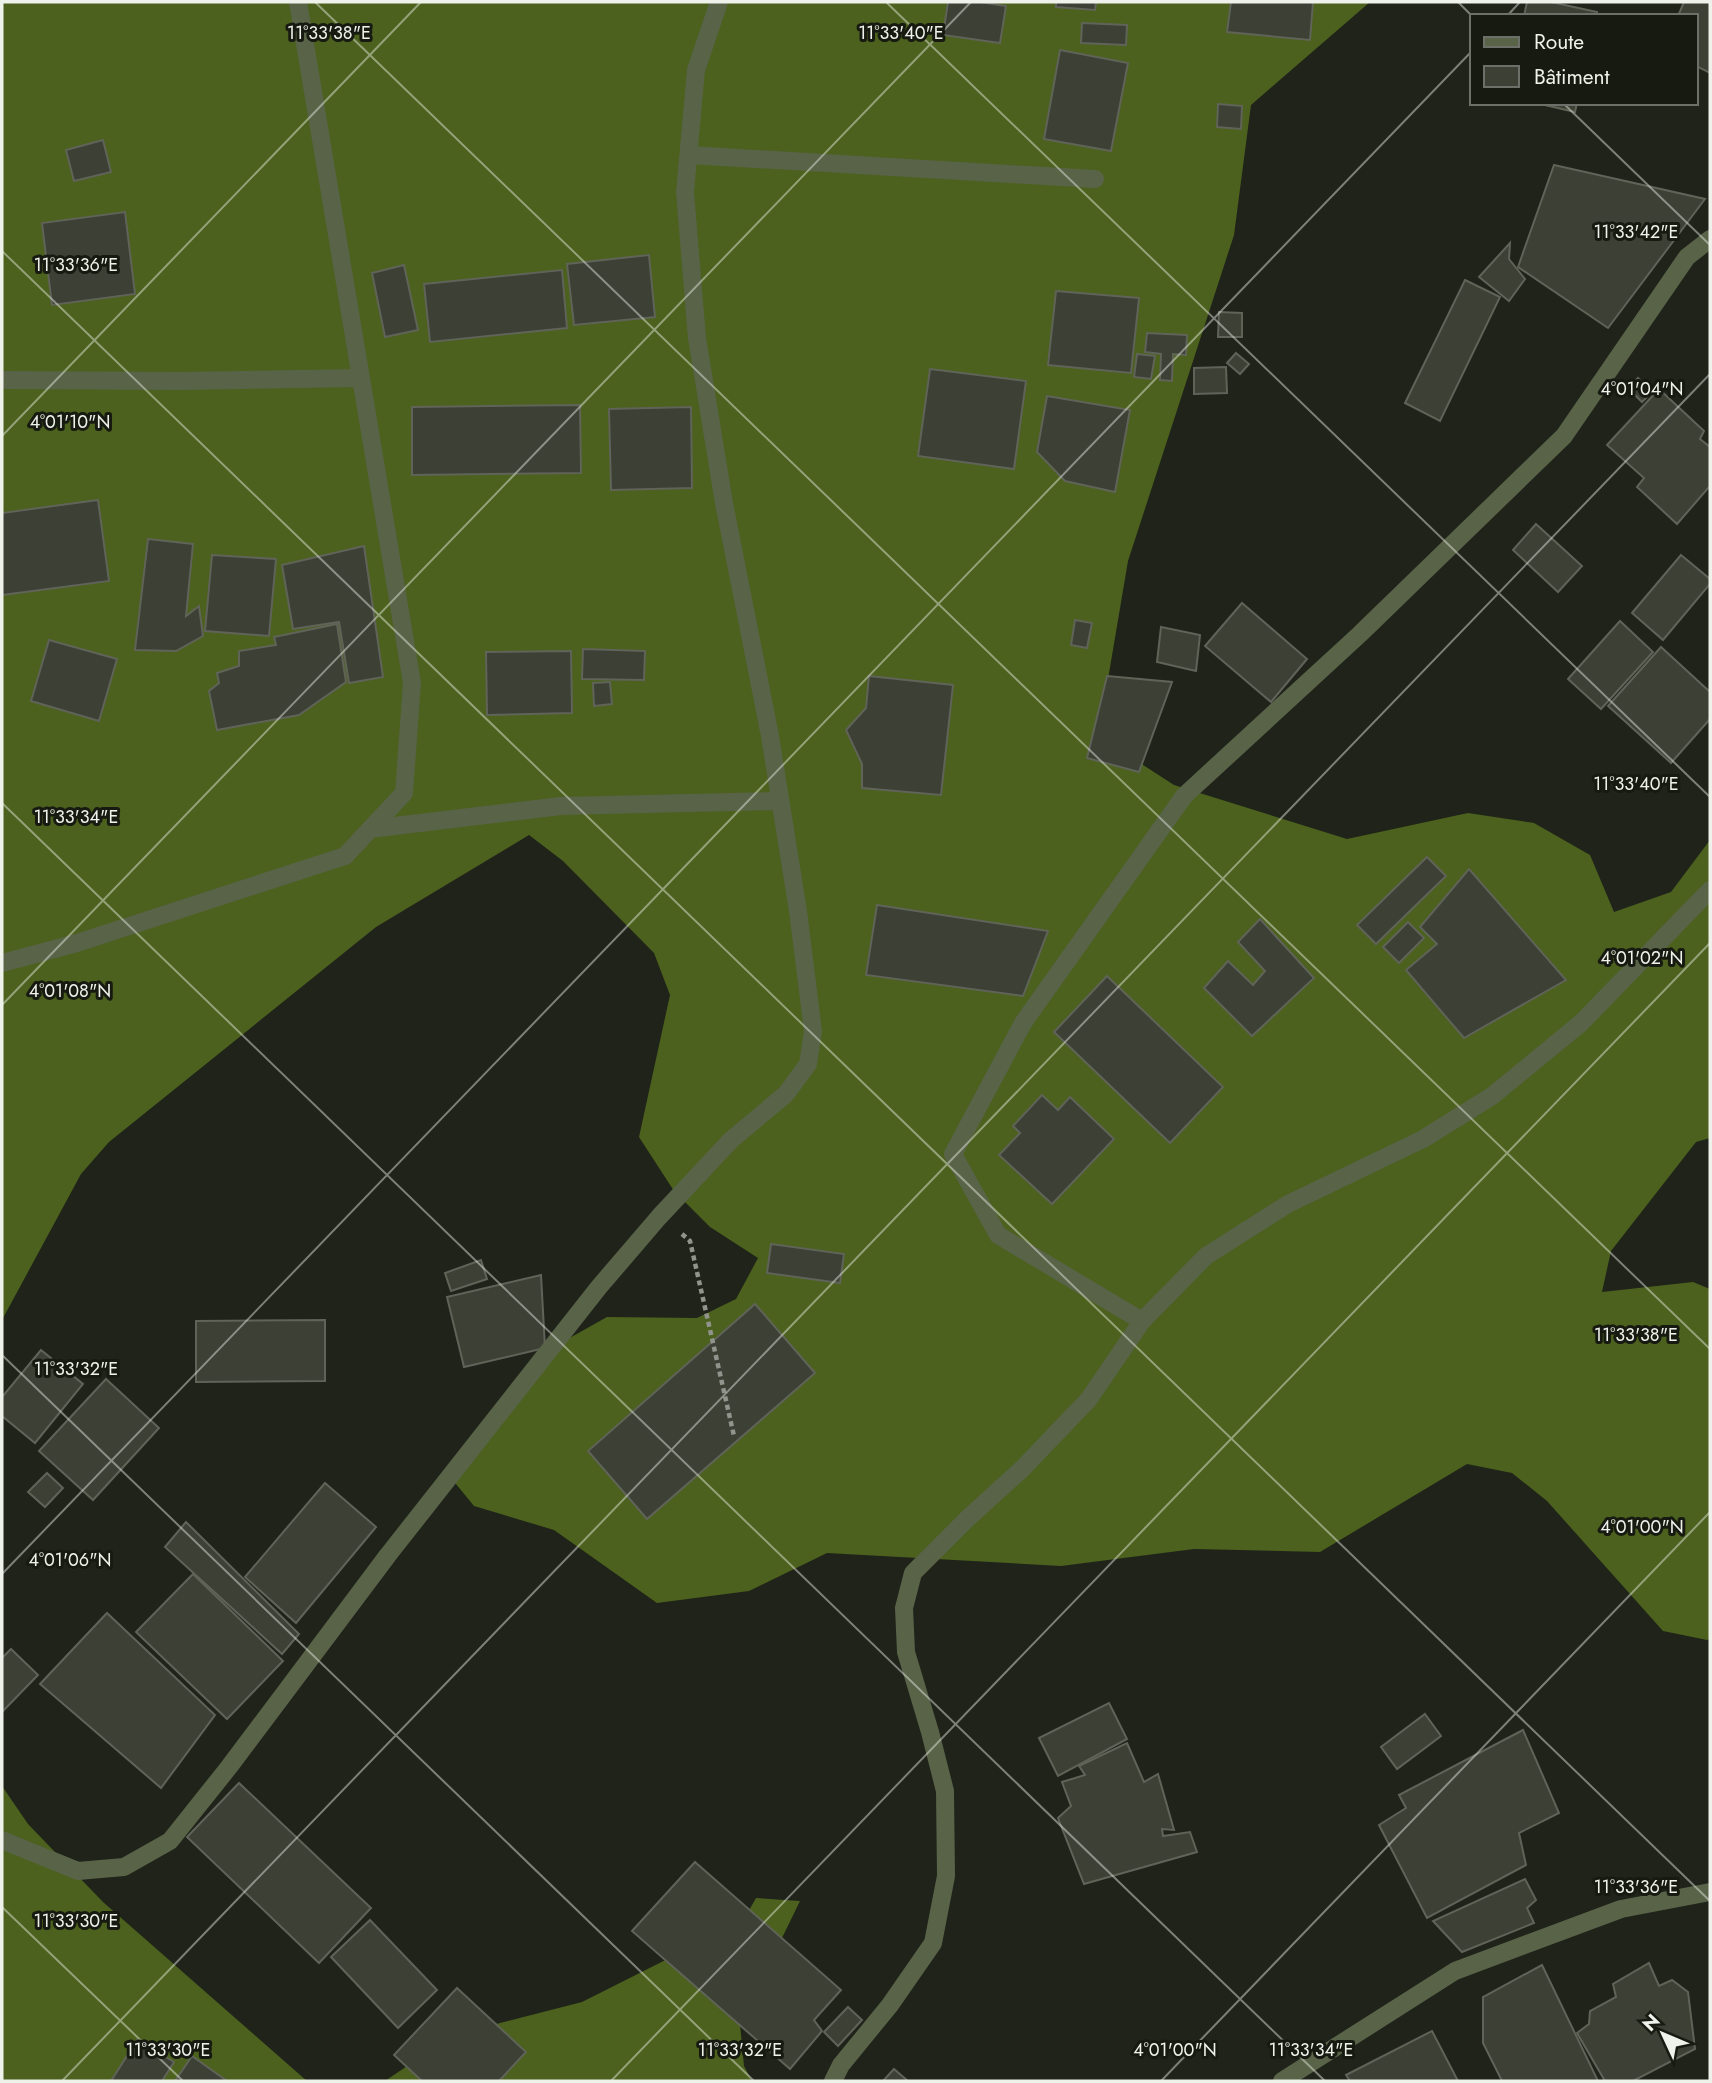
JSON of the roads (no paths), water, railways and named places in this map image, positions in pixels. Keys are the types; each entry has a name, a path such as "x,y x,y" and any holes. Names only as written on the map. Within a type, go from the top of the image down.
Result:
{"street":[{"path":"2,962 77,943 345,856 404,793 412,683 298,2"},
{"path":"2,1840 78,1871 124,1867 170,1841 388,1555 599,1287 659,1217 732,1140 786,1094 808,1064 813,1031 780,801 770,736 724,503 697,338 685,192 696,70 719,2"},
{"path":"689,155 1095,179"},
{"path":"1142,1321 998,1235 953,1154 1023,1023 1184,796 1360,634 1564,436 1686,257 1710,239"},
{"path":"2,380 360,378"},
{"path":"370,830 561,806 780,801"},
{"path":"833,2081 841,2065 890,2005 933,1943 946,1876 945,1791 906,1651 904,1608 913,1573 1022,1469 1089,1399 1142,1321 1206,1256 1288,1204 1423,1139 1492,1096 1581,1023 1710,890"},
{"path":"1282,2081 1455,1970 1621,1909 1710,1892"}]}
